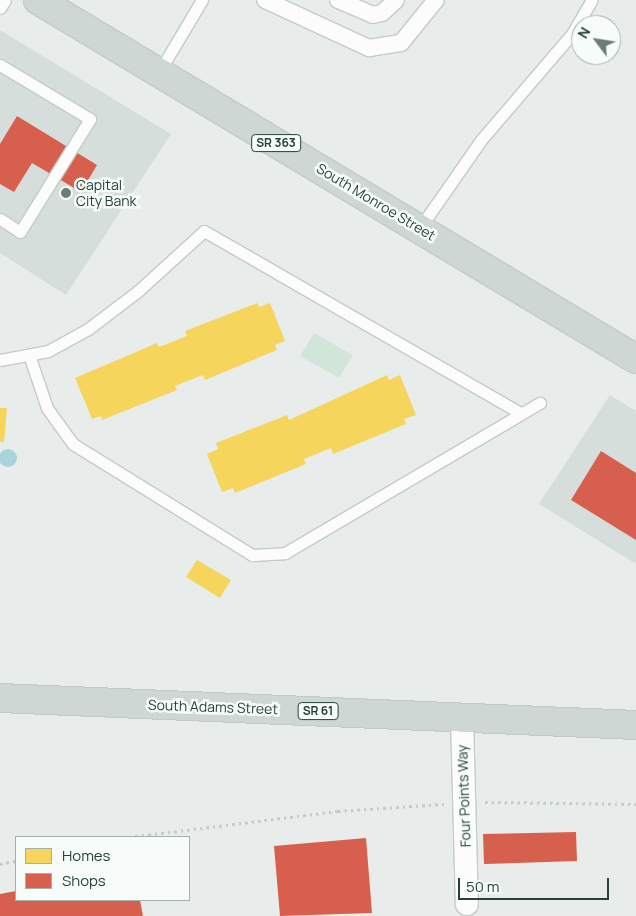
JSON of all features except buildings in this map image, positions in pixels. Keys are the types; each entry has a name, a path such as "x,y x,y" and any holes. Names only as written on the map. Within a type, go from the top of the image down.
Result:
{"main road":[{"name":"South Monroe Street","path":"38,0 636,359"},
{"name":"South Adams Street","path":"0,698 636,725"}],"street":[{"path":"265,0 370,48 401,43 436,0"},
{"path":"338,0 373,15 382,13 396,0"},
{"name":"Four Points Way","path":"462,718 467,904"}],"lane":[{"path":"0,8 5,0"},
{"path":"159,72 202,0"},
{"path":"419,228 481,140 572,34 592,0"},
{"path":"0,65 90,119 20,232 0,219"},
{"path":"0,360 48,351 88,329 204,231 521,413"},
{"path":"29,355 46,408 73,444 252,555 285,553 540,403"}],"path":[{"path":"137,836 338,811 464,803 636,804"},
{"path":"0,864 15,861"}],"shaded area":[{"name":"Capital City Bank","path":"0,30 171,134 66,295 0,253"},
{"path":"610,395 636,411 636,564 539,504"}],"green space":[{"path":"314,333 353,355 339,378 300,356"}],"water":[{"path":"4,449 12,449 17,454 15,465 4,467 -1,462 -1,454"}],"place":[{"name":"Capital City Bank","path":"66,193"}]}
